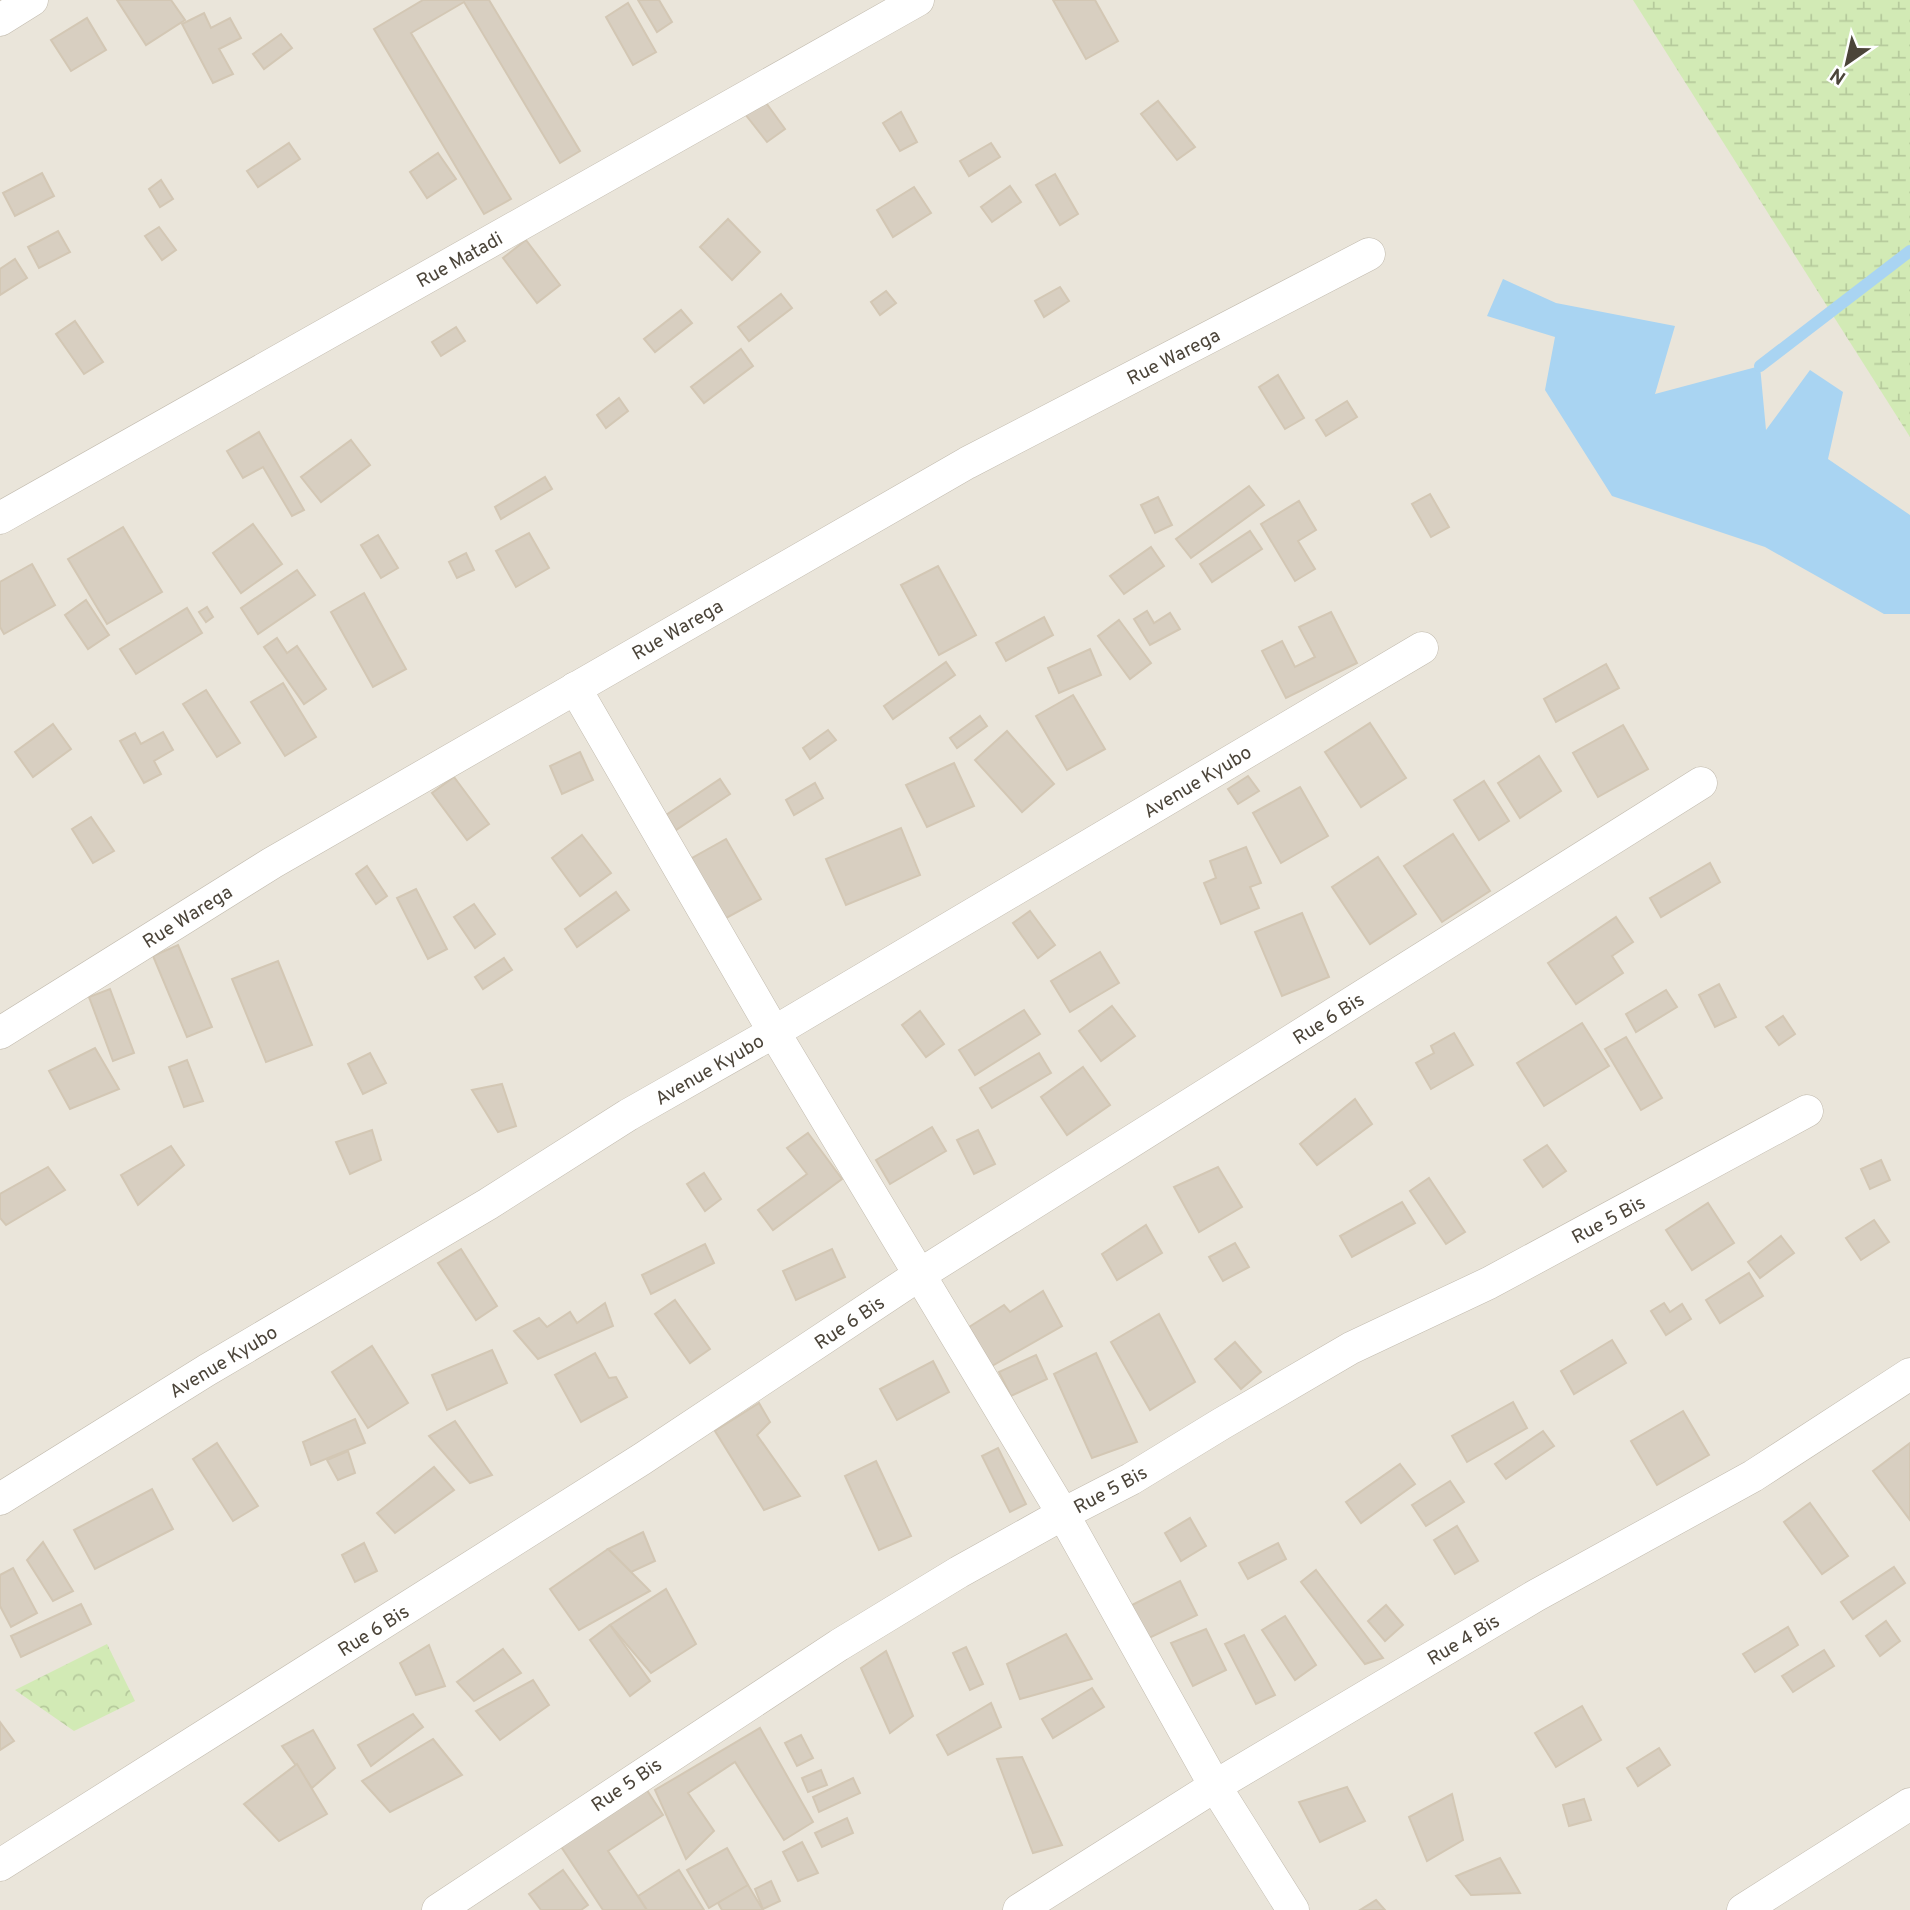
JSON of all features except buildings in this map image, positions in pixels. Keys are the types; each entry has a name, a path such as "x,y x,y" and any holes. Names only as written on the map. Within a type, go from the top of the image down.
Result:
{"street":[{"path":"0,20 33,0"},
{"name":"Rue Matadi","path":"0,519 918,0"},
{"name":"Rue Warega","path":"0,1033 272,863 967,463 1369,254"},
{"name":"Avenue Kyubo","path":"0,1499 219,1363 488,1204 628,1115 774,1032 1422,648"},
{"path":"575,688 774,1032 1063,1514 1215,1786 1293,1910"},
{"name":"Rue 6 Bis","path":"0,1865 642,1459 919,1275 1701,783"},
{"name":"Rue 5 Bis","path":"438,1910 839,1644 959,1572 1131,1479 1351,1348 1489,1283 1807,1111"},
{"name":"Rue 4 Bis","path":"1019,1910 1215,1786 1535,1597 1753,1476 1910,1374"},
{"path":"1743,1910 1910,1804"}],"shaded area":[{"path":"0,0 1763,0 1910,242 1910,1910 0,1910"}],"green space":[{"path":"1633,0 1910,0 1910,437"},
{"path":"107,1644 135,1701 74,1731 15,1690"}],"water":[{"path":"1503,279 1556,303 1675,326 1655,394 1760,366 1766,430 1810,370 1843,392 1828,459 1910,515 1910,614 1884,614 1765,547 1612,496 1545,390 1555,337 1487,316"}],"waterway":[{"path":"1760,366 1910,251"}]}
